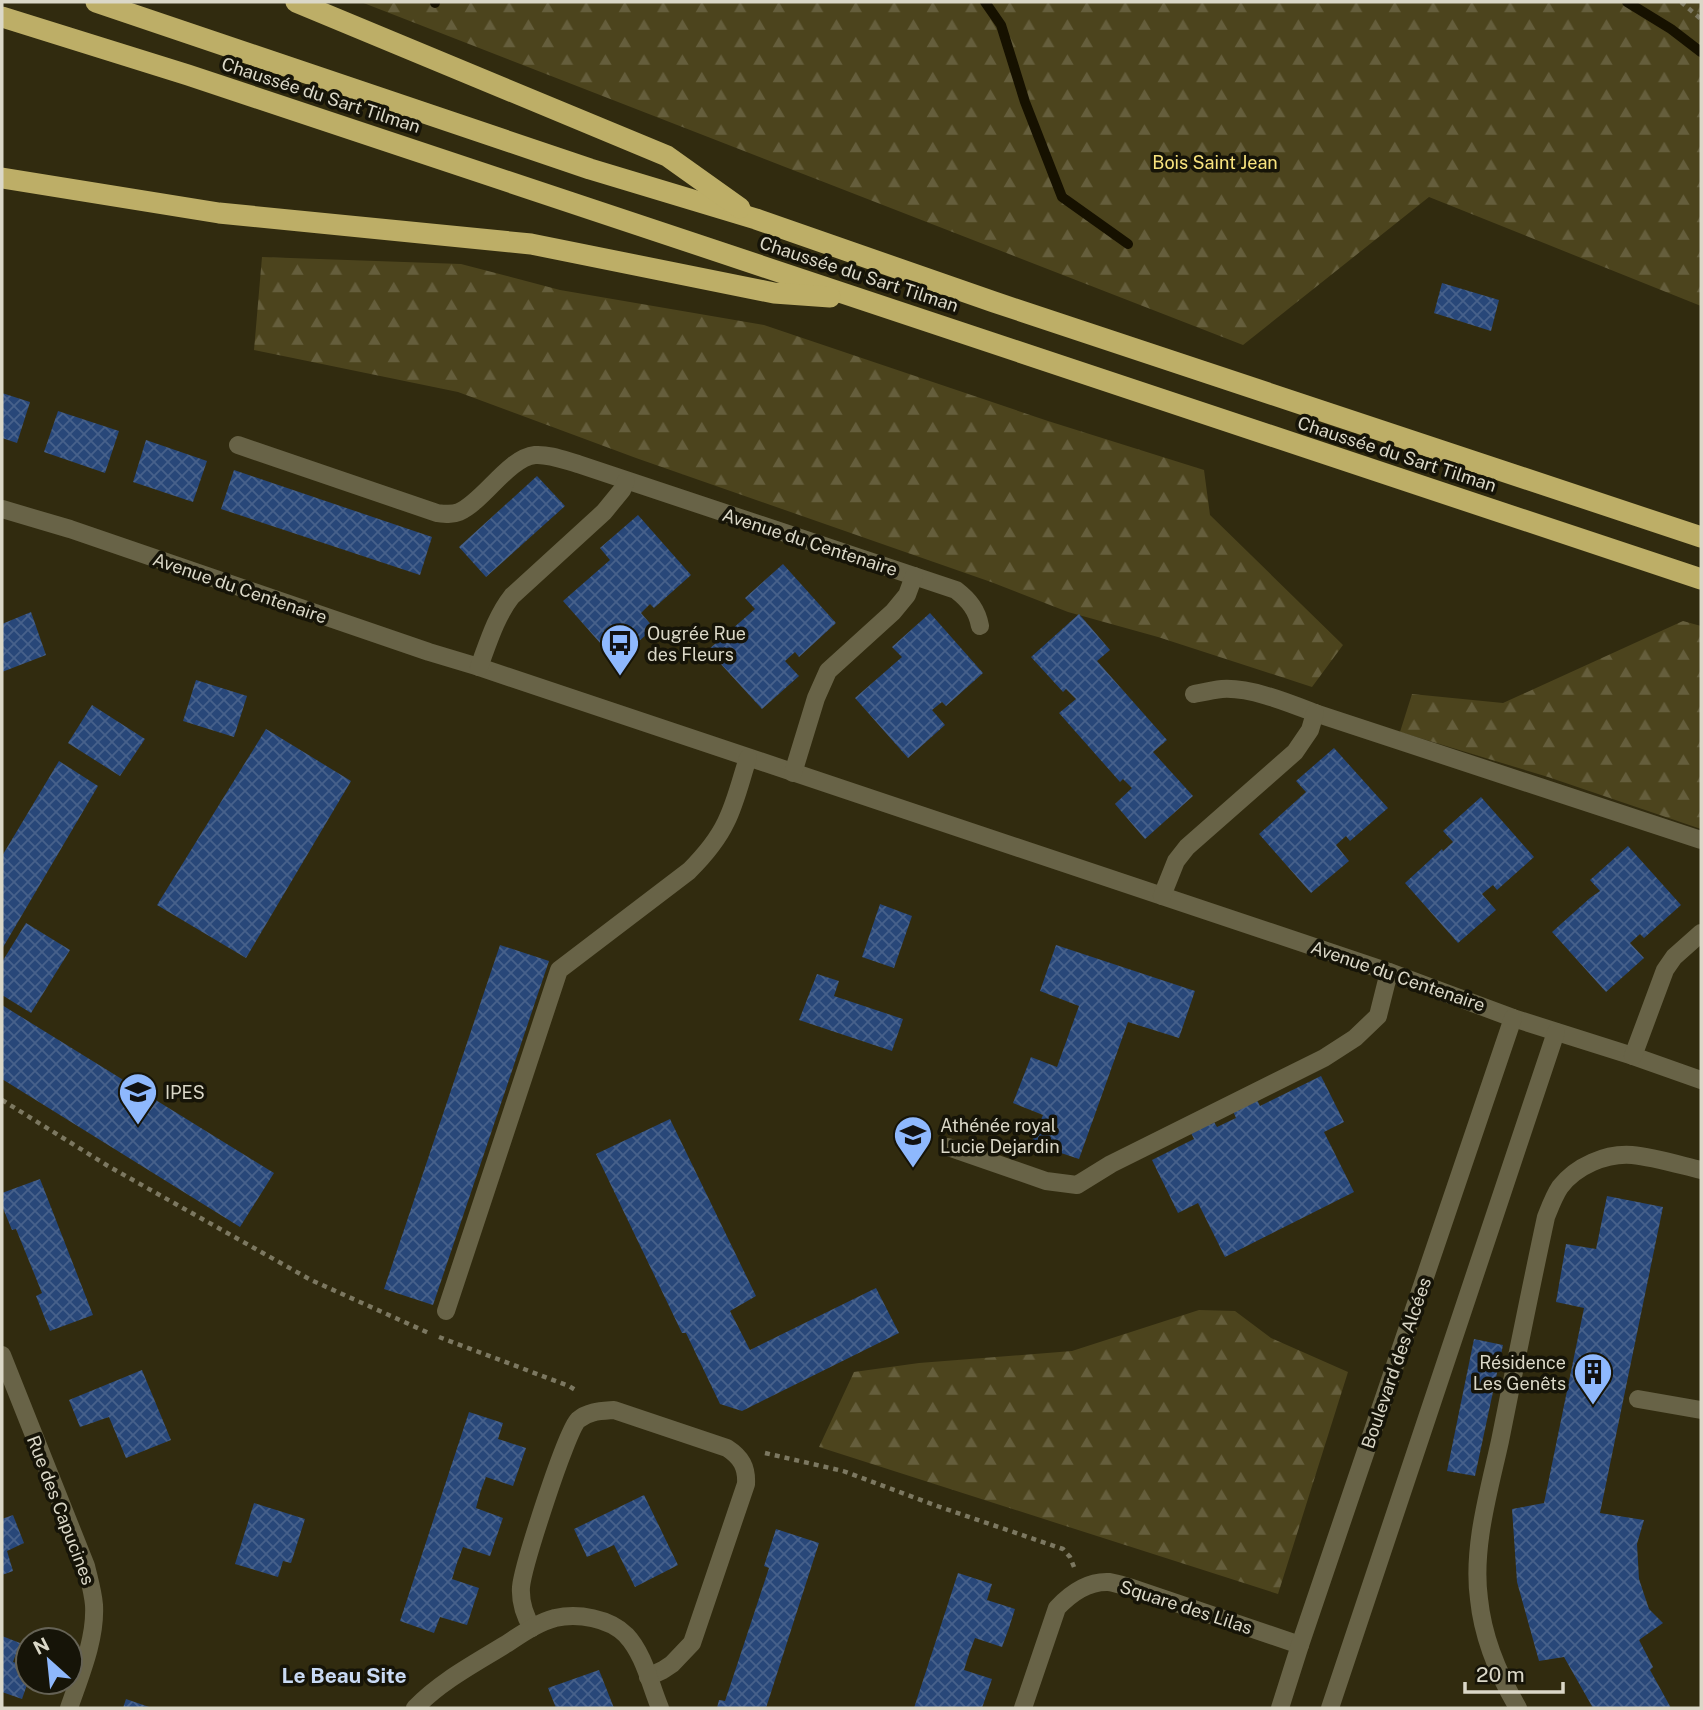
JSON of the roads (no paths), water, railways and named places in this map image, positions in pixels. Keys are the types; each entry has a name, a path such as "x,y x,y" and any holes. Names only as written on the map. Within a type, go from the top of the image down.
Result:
{"highway":[{"name":"Chaussée du Sart Tilman","path":"96,2 590,169 756,219 994,302 1701,537"},
{"path":"296,2 667,156 756,219"},
{"name":"Chaussée du Sart Tilman","path":"2,18 188,75 1701,579"},
{"path":"2,178 219,213 531,244 774,293 860,299"}],"street":[{"name":"Avenue du Centenaire","path":"238,445 437,513 449,514 468,506 517,463 531,455 546,455 956,590 978,614 980,626"},
{"path":"478,667 498,617 512,596 604,512 618,496 626,481"},
{"name":"Avenue du Centenaire","path":"2,510 70,529 429,652 1389,972 1513,1018 1701,1080"},
{"name":"Avenue du Centenaire","path":"793,773 828,671 893,612 907,595 914,576"},
{"path":"1194,694 1225,689 1252,692 1701,840"},
{"path":"1162,896 1176,861 1187,847 1295,752 1310,730 1315,713"},
{"path":"446,1311 559,970 689,871 703,857 727,820 748,758"},
{"path":"1633,1056 1665,970 1674,957 1701,933"},
{"path":"948,1147 1046,1181 1077,1185 1111,1164 1324,1058 1355,1038 1378,1016 1389,972"},
{"name":"Boulevard des Alcées","path":"1280,1708 1513,1018"},
{"path":"1330,1708 1556,1032"},
{"path":"1518,1708 1503,1682 1484,1631 1478,1598 1478,1562 1490,1489 1546,1217 1561,1186 1576,1171 1612,1156 1632,1155 1701,1170"},
{"name":"Rue des Capucines","path":"2,1355 86,1566 92,1589 93,1626 86,1658 69,1708"},
{"path":"1638,1399 1701,1410"},
{"path":"532,1628 525,1616 521,1595 524,1574 563,1450 579,1419 598,1411 614,1410 727,1448 741,1460 746,1484 692,1643 672,1664 648,1677"},
{"name":"Square des Lilas","path":"1023,1708 1057,1608 1067,1598 1094,1584 1109,1583 1132,1588 1300,1645"},
{"path":"415,1708 444,1683 532,1628 553,1619 571,1616 600,1619 624,1633 640,1657 660,1708"}],"waterway":[{"path":"985,2 1001,25 1025,102 1062,197 1128,244"},
{"path":"1627,2 1671,29 1701,52"}],"place":[{"name":"Ougrée Rue des Fleurs","path":"620,677"},
{"name":"IPES","path":"138,1126"},
{"name":"Athénée royal Lucie Dejardin","path":"913,1169"},
{"name":"Résidence Les Genêts","path":"1593,1406"}],"district":[{"name":"Le Beau Site","path":"344,1675"}],"park label":[{"name":"Bois Saint Jean","path":"1215,162"}]}
